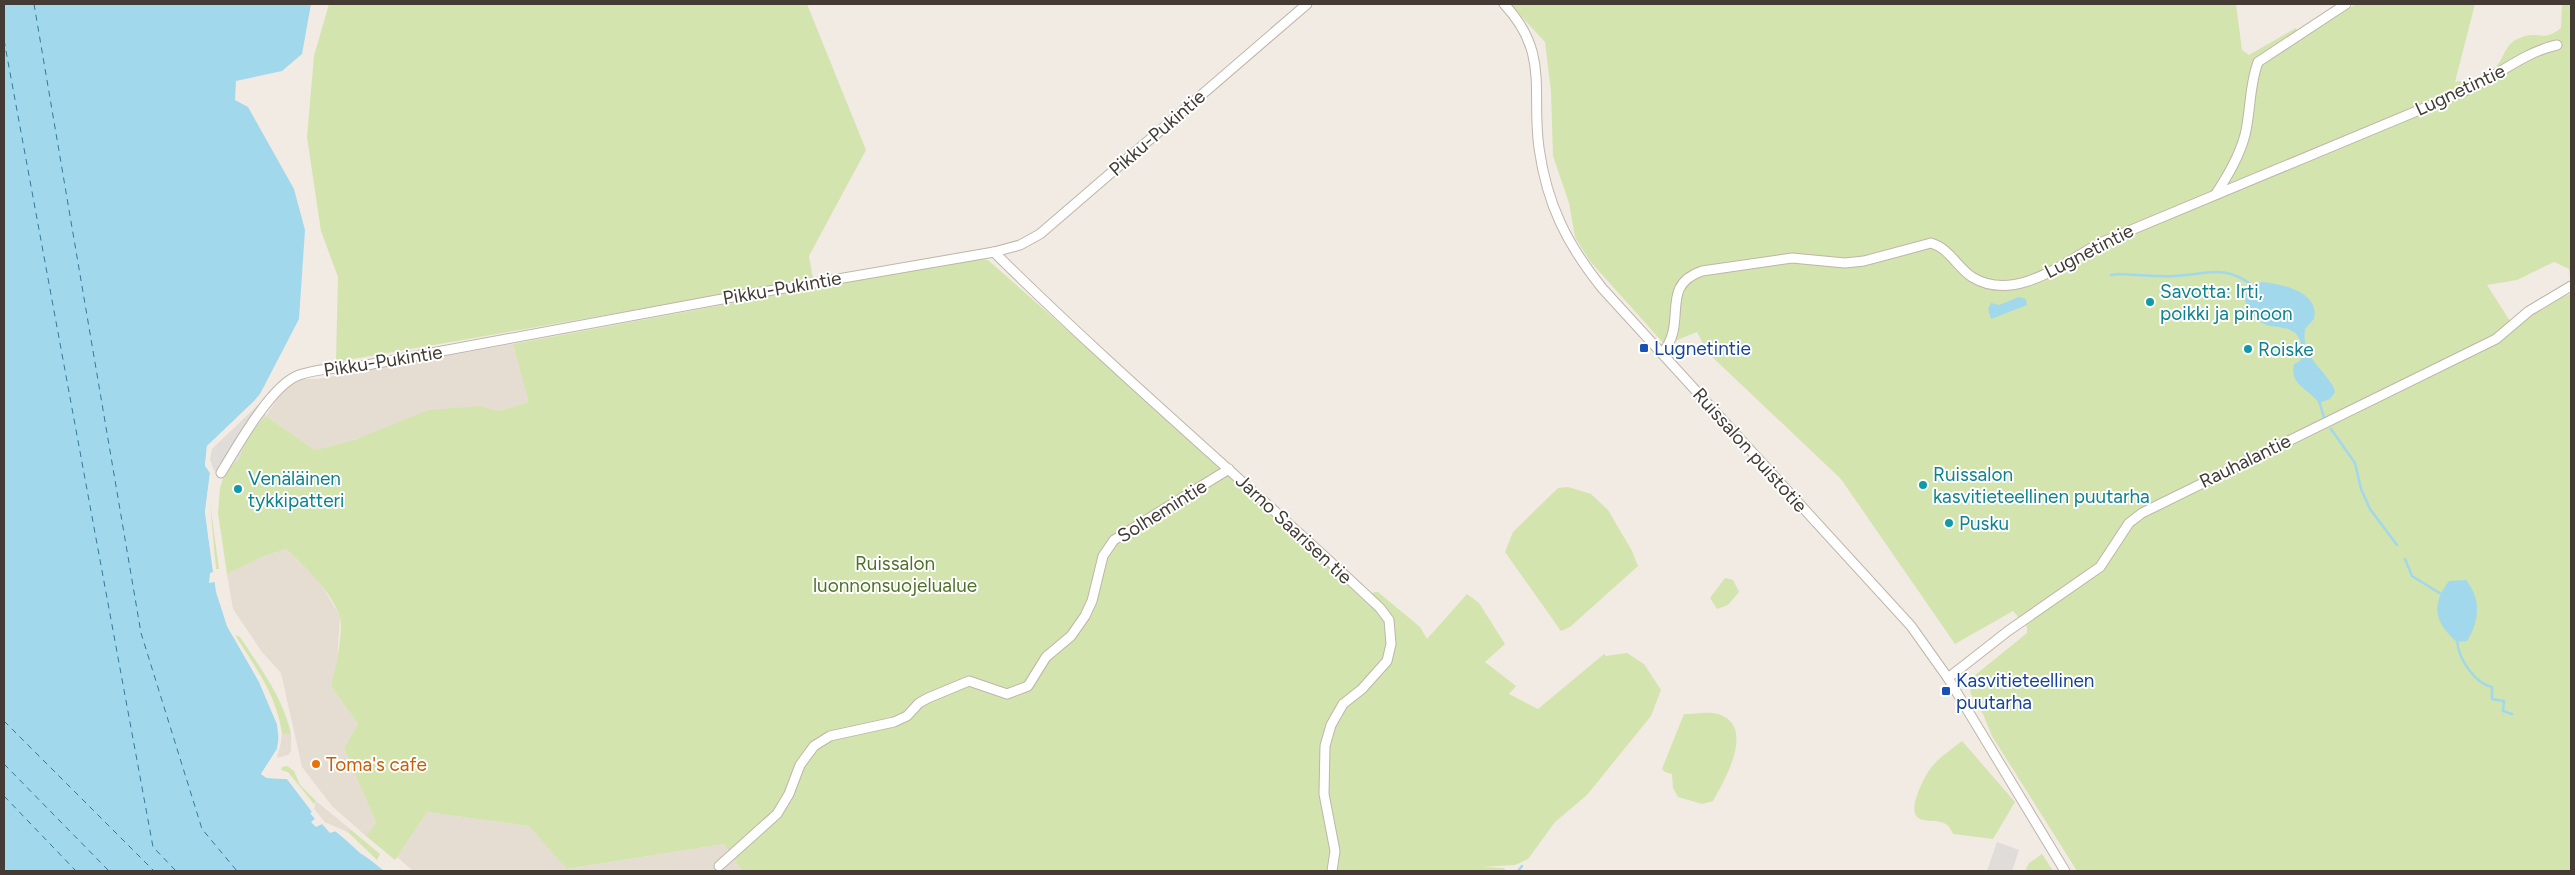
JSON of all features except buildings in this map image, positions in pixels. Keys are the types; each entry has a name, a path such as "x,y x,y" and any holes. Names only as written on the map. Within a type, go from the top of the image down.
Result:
{"street":[{"name":"Pikku-Pukintie","path":"221,473 270,400 280,388 298,375 333,368 356,367 733,296 994,252 1020,245 1040,234 1307,4"},
{"name":"Ruissalon puistotie","path":"1504,4 1519,24 1535,63 1539,148 1549,194 1573,250 1602,288 1911,626 1948,678 2065,871"},
{"path":"2216,194 2238,156 2245,133 2252,78 2258,62 2346,4"},
{"name":"Lugnetintie","path":"1662,353 1674,333 1678,289 1692,274 1792,258 1845,263 1864,261 1931,243 1944,249 1972,276 1995,286 2006,286 2045,274 2100,243 2465,91 2489,80 2544,48 2557,45"},
{"name":"Jarno Saarisen tie","path":"994,252 1183,430 1287,520 1380,608 1389,620 1391,644 1387,661 1362,689 1343,704 1331,725 1325,746 1324,794 1335,851 1332,871"},
{"name":"Rauhalantie","path":"1948,678 2008,631 2100,566 2129,523 2142,513 2496,340 2529,311 2571,286"},
{"name":"Solhemintie","path":"719,866 776,814 789,794 800,765 814,746 830,736 894,722 907,716 924,700 969,681 1007,694 1028,686 1046,657 1071,636 1085,616 1092,601 1103,556 1114,540 1229,469"}],"shaded area":[{"path":"513,344 530,402 499,411 481,406 315,450 266,416 284,389 300,379 318,379"},
{"path":"258,405 266,416 248,435 239,458 225,472 214,471 210,459 212,449"},
{"path":"286,549 319,581 340,616 337,665 331,686 358,724 344,748 376,823 366,836 332,806 302,767 281,673 262,652 233,609 227,574 262,557"},
{"path":"282,734 291,734 291,751 288,755 277,758"},
{"path":"316,801 350,829 348,832 324,822 314,810"},
{"path":"427,812 529,826 568,869 724,844 742,871 413,871 397,857"},
{"path":"1997,842 2019,850 2012,871 1987,871"}],"green space":[{"path":"329,4 807,4 866,150 809,256 813,279 336,362 338,277 321,231 307,137 314,56"},
{"path":"1510,4 2236,4 2242,50 2249,55 2296,28 2300,42 2305,36 2356,4 2475,4 2455,82 2478,78 2489,73 2497,66 2510,44 2518,38 2531,35 2546,36 2561,28 2562,4 2571,4 2571,286 2569,269 2554,262 2517,280 2487,285 2515,329 2541,309 2571,294 2571,871 2077,871 1992,736 1983,714 1971,694 1969,680 2027,633 2027,627 2013,611 1955,644 1841,479 1707,352 1697,332 1665,345 1589,260 1575,237 1569,203 1553,156 1551,91 1545,42"},
{"name":"Ruissalon luonnonsuojelualue","path":"974,258 988,260 1369,597 1374,592 1378,592 1420,627 1427,639 1467,594 1479,603 1505,644 1485,662 1516,686 1509,694 1538,709 1604,654 1606,656 1627,653 1644,664 1661,690 1651,716 1587,795 1555,822 1528,859 1515,865 1481,867 1504,868 1506,871 742,871 724,844 567,869 529,826 427,812 395,860 366,836 376,823 344,748 358,724 331,686 339,650 341,620 339,614 329,596 316,579 286,549 262,557 227,574 218,513 220,488 225,472 239,458 248,435 266,416 315,450 357,439 428,410 481,406 499,411 529,402 513,344"},
{"path":"1568,487 1591,494 1608,510 1632,551 1638,566 1570,627 1561,631 1505,552 1513,532 1558,488"},
{"path":"210,503 219,569 216,569"},
{"path":"1725,578 1733,580 1739,592 1728,605 1717,609 1710,598"},
{"path":"235,635 240,637 277,695 291,734 282,734 270,694"},
{"path":"1684,714 1718,714 1729,720 1735,730 1736,742 1730,768 1713,801 1702,804 1678,797 1673,788 1672,774 1662,769"},
{"path":"1962,741 2015,802 1993,839 1953,834 1950,828 1943,823 1920,819 1914,810 1917,795 1930,769"},
{"path":"287,766 294,771 300,785 316,801 314,804 288,772 281,770 282,767"},
{"path":"350,829 380,854 377,860 348,832"},
{"path":"2042,854 2053,871 2025,871 2029,863"}],"water":[{"path":"4,4 311,4 302,54 282,71 236,81 235,100 248,107 294,189 305,230 299,319 259,396 207,446 205,465 210,473 205,512 216,592 227,626 259,681 277,724 279,735 277,749 261,774 267,778 287,779 330,832 335,831 384,871 4,871"},
{"path":"2262,282 2288,287 2305,296 2311,302 2314,309 2314,319 2305,329 2306,346 2313,360 2333,386 2335,392 2330,399 2319,403 2294,377 2294,364 2300,361 2302,354 2302,345 2296,334 2291,330 2264,324 2251,314 2247,308 2245,302 2248,290"},
{"path":"2019,297 2026,299 2027,305 1991,319 1988,309 1991,303 1999,305"},
{"path":"2466,580 2471,587 2476,602 2476,617 2467,641 2457,642 2440,621 2437,606 2439,598 2449,581"}],"pier":[{"path":"263,390 266,390 254,406 209,447 207,465 213,473 208,512 219,592 236,640 261,680 279,723 281,743 279,750 264,773 289,777 331,830 337,829 387,871 360,853 336,831 330,833 322,824 316,827 311,822 315,819 310,813 312,812 287,779 267,778 261,774 279,743 277,724 259,682 227,626 215,582 209,583 210,573 213,572 205,512 210,473 205,466 207,446 252,404"}],"waterway":[{"path":"2111,275 2167,276 2224,272 2243,279 2253,286"},
{"path":"2319,400 2324,418"},
{"path":"2331,429 2355,463 2361,489 2370,509 2397,545"},
{"path":"2405,559 2412,576 2441,594"},
{"path":"2457,640 2460,654 2468,669 2485,685 2492,687 2492,699 2504,701 2503,711 2512,714"},
{"path":"1518,871 1522,866"}],"ferry route":[{"path":"34,4 141,633 202,829 237,871"},
{"path":"4,40 153,847 176,871"},
{"path":"4,721 154,871"},
{"path":"4,764 109,871"},
{"path":"4,796 76,871"}],"place":[{"name":"Savotta: Irti, poikki ja pinoon","path":"2150,302"},
{"name":"Lugnetintie","path":"1644,348"},
{"name":"Roiske","path":"2248,349"},
{"name":"Ruissalon kasvitieteellinen puutarha","path":"1923,485"},
{"name":"Venäläinen tykkipatteri","path":"238,489"},
{"name":"Pusku","path":"1949,523"},
{"name":"Kasvitieteellinen puutarha","path":"1946,691"},
{"name":"Toma's cafe","path":"316,764"}]}
